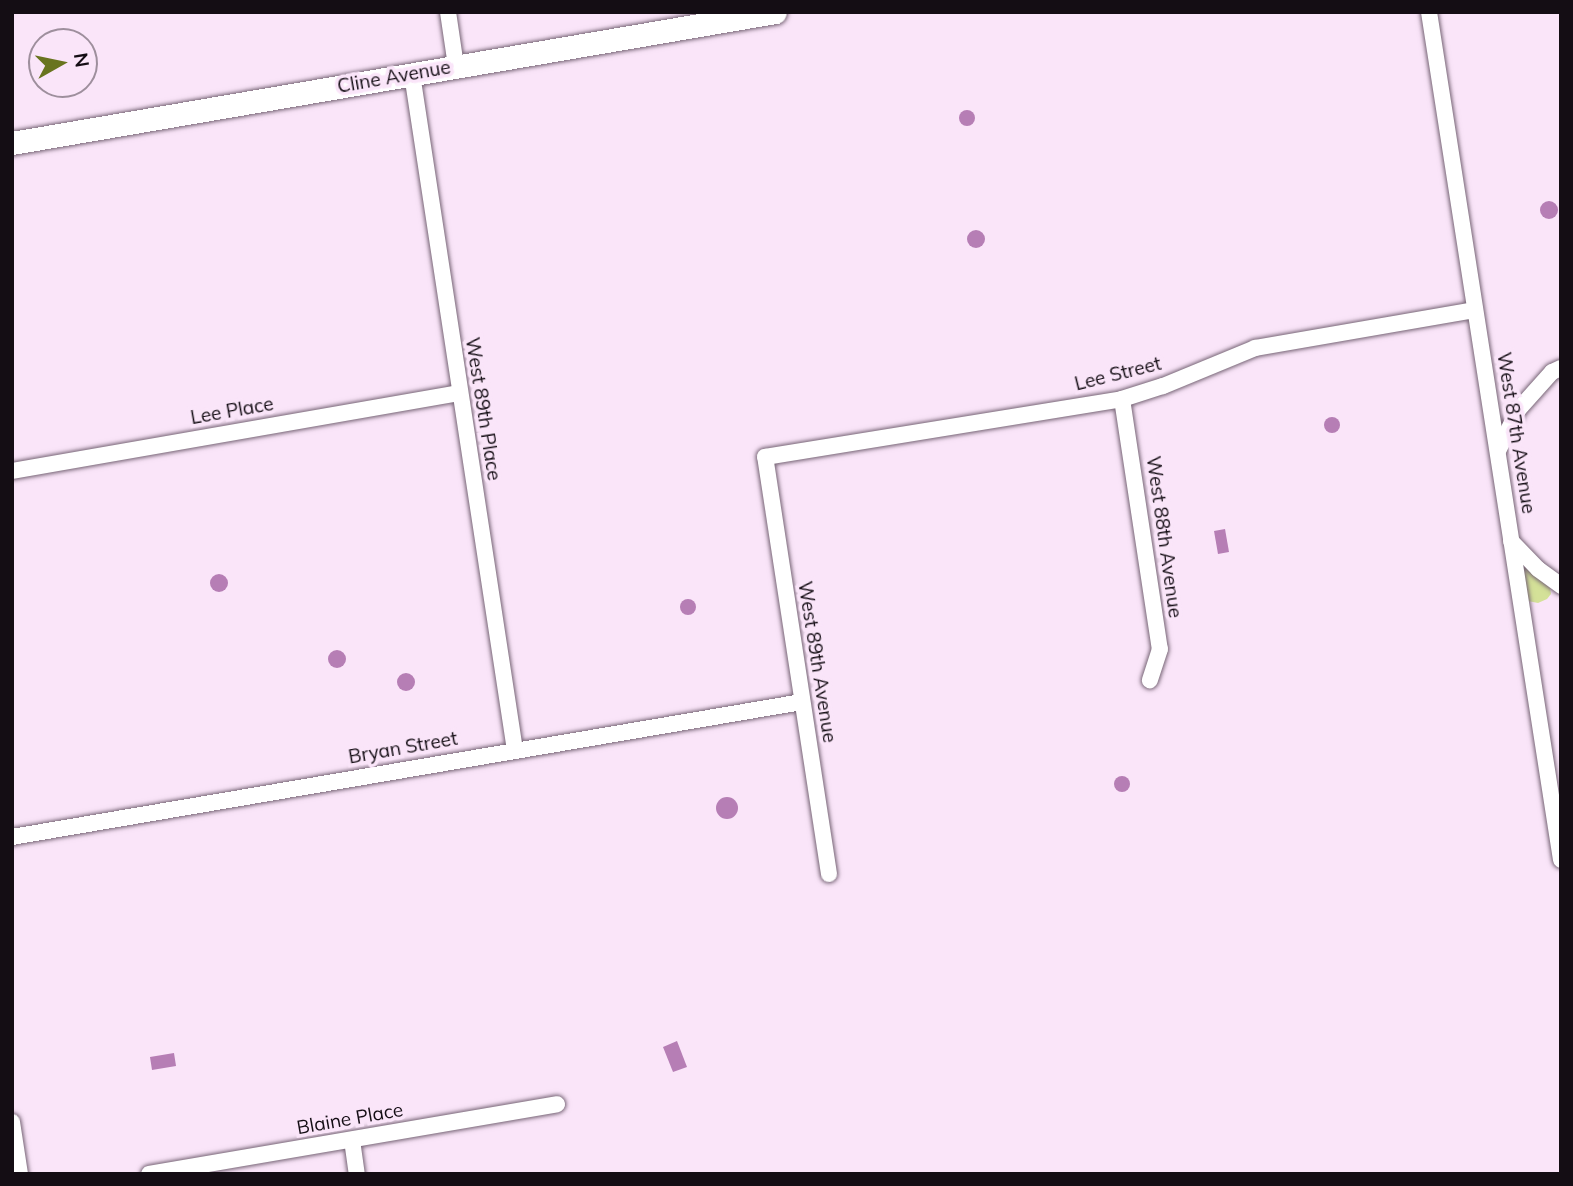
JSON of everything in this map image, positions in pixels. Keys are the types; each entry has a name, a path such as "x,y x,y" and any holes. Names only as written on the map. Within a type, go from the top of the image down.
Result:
{"street":[{"path":"449,12 456,66"},
{"name":"Cline Avenue","path":"12,143 775,12"},
{"name":"West 87th Avenue","path":"1429,12 1561,860"},
{"name":"West 89th Place","path":"412,74 515,750"},
{"name":"Lee Street","path":"765,457 1122,399 1163,386 1255,348 1475,310"},
{"path":"1498,451 1518,410 1552,372 1561,368"},
{"name":"Lee Place","path":"12,471 459,393"},
{"name":"West 88th Avenue","path":"1122,399 1160,649 1150,680"},
{"name":"West 89th Avenue","path":"765,457 829,874"},
{"path":"1511,541 1538,569 1561,586"},
{"name":"Bryan Street","path":"12,837 802,702"},
{"name":"Blaine Place","path":"149,1174 557,1104"},
{"path":"12,1122 20,1174"},
{"path":"352,1140 357,1174"}],"green space":[{"path":"1522,565 1550,588 1551,594 1547,599 1538,603 1528,601"}],"shaded area":[{"path":"967,110 975,118 967,126 959,118"},
{"path":"1549,201 1555,204 1558,210 1555,216 1549,219 1543,216 1540,210 1543,204"},
{"path":"976,230 982,233 985,239 982,245 976,248 970,245 967,239 970,233"},
{"path":"1332,417 1340,425 1332,433 1324,425"},
{"path":"1225,529 1229,552 1218,554 1214,531"},
{"path":"219,574 225,577 228,583 225,589 219,592 213,589 210,583 213,577"},
{"path":"688,599 696,607 688,615 680,607"},
{"path":"337,650 343,653 346,659 343,665 337,668 331,665 328,659 331,653"},
{"path":"406,673 412,676 415,682 412,688 406,691 400,688 397,682 400,676"},
{"path":"1122,776 1128,778 1128,790 1122,792 1116,790 1114,784 1116,778"},
{"path":"727,797 735,800 738,808 735,816 727,819 719,816 716,808 719,800"},
{"path":"677,1041 687,1067 673,1072 663,1047"},
{"path":"174,1053 176,1066 152,1070 150,1057"}]}
